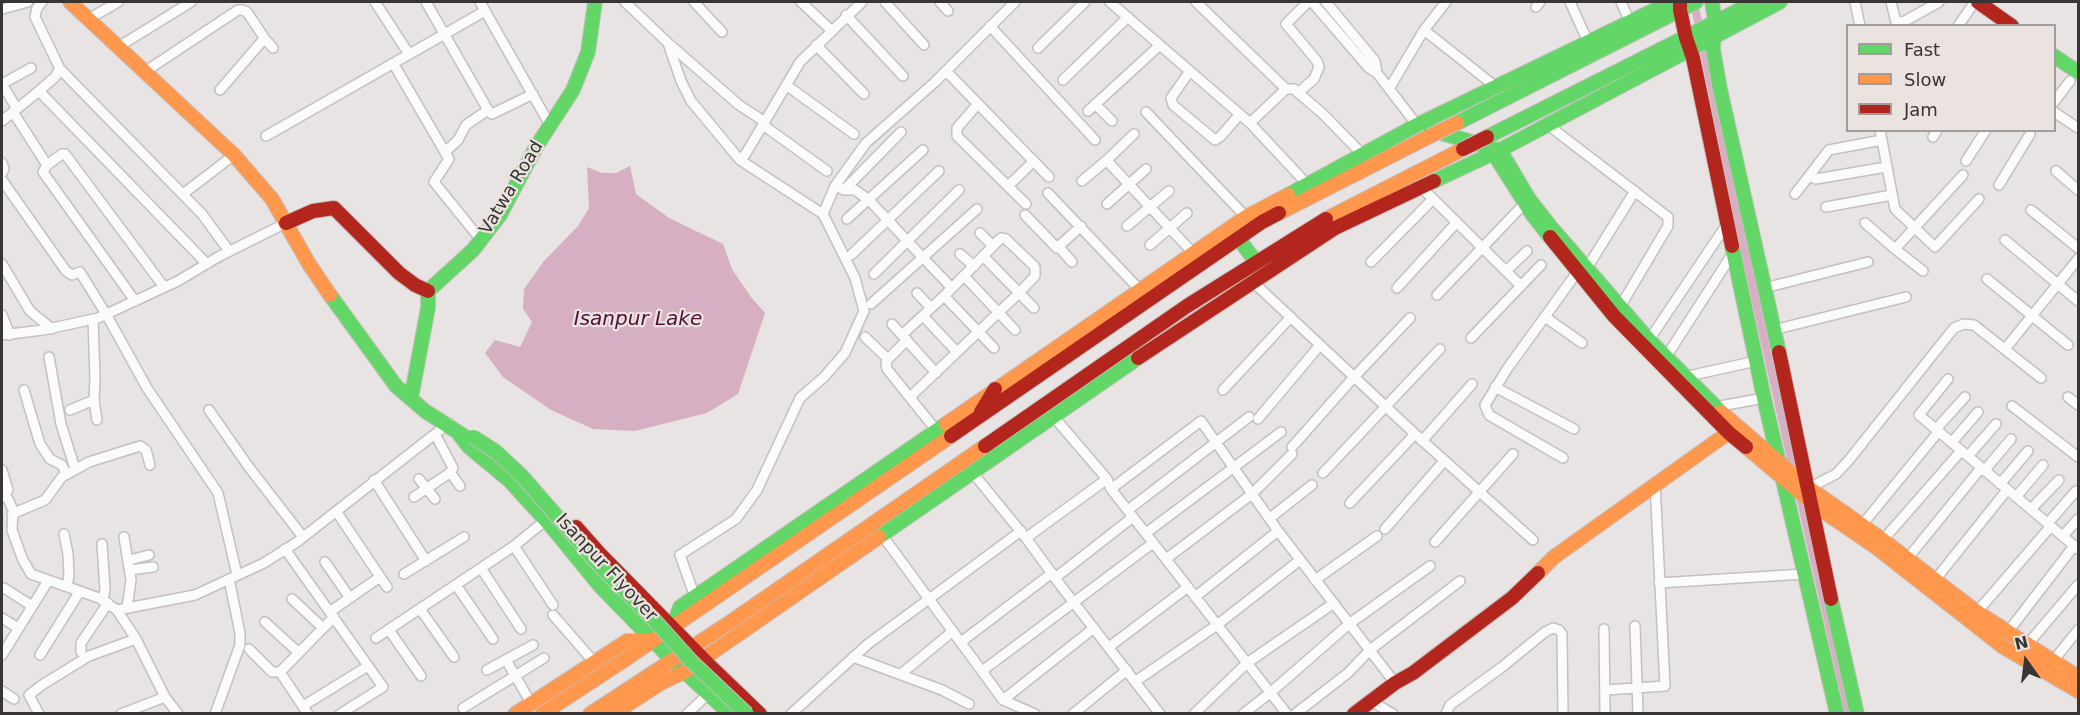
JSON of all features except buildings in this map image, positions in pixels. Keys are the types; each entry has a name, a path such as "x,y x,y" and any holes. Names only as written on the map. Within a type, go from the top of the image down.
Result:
{"street":[{"path":"2,9 28,2"},
{"path":"42,2 37,8 35,17 60,69 202,214 229,251"},
{"path":"70,2 234,155 272,200 349,315 411,395 454,426 479,435 522,467 599,553 702,659 760,714"},
{"path":"78,2 237,153 275,197 288,222"},
{"path":"92,17 118,2"},
{"path":"123,44 191,2"},
{"path":"375,2 408,54"},
{"path":"426,2 492,114 533,94"},
{"name":"Vatwa Road","path":"428,291 473,250 500,214 550,125 573,90 588,52 595,2"},
{"path":"625,2 739,105 827,171"},
{"path":"694,2 722,32"},
{"path":"801,2 831,30"},
{"path":"745,155 800,62 860,2"},
{"path":"885,2 924,45"},
{"path":"940,2 948,11"},
{"path":"823,214 866,143 946,71 1015,2"},
{"path":"1038,48 1085,2"},
{"path":"1110,2 1251,123 1307,184"},
{"path":"1196,2 1286,89"},
{"path":"1299,92 1314,79 1319,67 1317,61 1286,24 1310,2 1369,68 1377,73 1417,125 1492,147 1631,334 1730,427 1811,495 2002,646 2079,691"},
{"path":"1326,2 1376,61 1377,73"},
{"path":"1389,89 1443,2"},
{"path":"1570,2 1588,42"},
{"path":"1621,2 1630,22"},
{"path":"542,714 667,623 922,448 936,430 1245,217 1417,125 1588,42 1630,22 1678,5 1696,2"},
{"path":"1712,2 1713,49 1720,89 1811,495 1841,649 1857,714"},
{"path":"613,714 661,683 684,672 1053,416 1335,228 1421,187 1713,28 1755,2"},
{"path":"1713,28 1780,2"},
{"path":"1855,2 1860,24"},
{"path":"1891,2 1896,24 1939,2"},
{"path":"1960,24 1975,4 2009,24"},
{"path":"1678,5 1688,41 1764,398 1837,714"},
{"path":"667,623 680,607 694,597 922,448 978,417 1262,222 1457,123 1678,5"},
{"path":"266,136 444,34 483,6 550,125"},
{"path":"149,69 238,10 247,12 273,48"},
{"path":"846,15 903,76"},
{"path":"1063,80 1128,17"},
{"path":"990,26 1095,140"},
{"path":"1424,30 1496,87"},
{"path":"220,90 264,38"},
{"path":"590,714 692,648 1187,306 1256,262 1343,209 1463,149 1492,147 1548,125 1688,41"},
{"path":"669,43 681,81 691,101 740,160 823,214 855,278 864,311 845,353 824,377 800,398 757,490 736,519 680,555 694,597"},
{"path":"816,45 864,94"},
{"path":"1088,111 1160,45"},
{"path":"2056,57 2074,77 2056,101"},
{"path":"393,63 449,159 434,182 481,240"},
{"path":"32,68 2,84 47,165"},
{"path":"2,121 39,91 60,69"},
{"path":"946,71 1049,177"},
{"path":"1190,72 1171,98 1173,105 1215,140 1240,114"},
{"path":"786,85 854,134"},
{"path":"1251,123 1286,89 1294,88 1362,154"},
{"path":"39,91 207,264"},
{"path":"1095,104 1112,121"},
{"path":"977,105 957,128 956,134 1026,204"},
{"path":"445,152 458,140 466,125 488,110"},
{"path":"1146,112 1245,217"},
{"path":"2056,113 2079,128"},
{"path":"1548,125 1665,213 1669,220 1668,226 1620,308"},
{"path":"839,188 901,132"},
{"path":"1966,161 1985,132"},
{"path":"1999,185 2029,132"},
{"path":"1082,181 1134,134"},
{"path":"1795,194 1829,150 1881,135 1895,209 1935,247 1979,199"},
{"path":"1492,147 1525,203 1582,269 1683,377 1715,407 1730,427"},
{"path":"848,219 922,150"},
{"path":"135,301 42,170 62,154 65,154 164,287"},
{"path":"183,194 234,155"},
{"path":"1108,159 1112,168 1193,253"},
{"path":"1008,186 1034,161"},
{"path":"2,163 4,169 2,173"},
{"path":"1809,176 1816,179 1886,167"},
{"path":"1107,204 1146,169"},
{"path":"851,255 939,171"},
{"path":"2056,171 2079,190"},
{"path":"1895,249 1963,175"},
{"path":"2,180 66,271 72,275 80,272 147,388 218,493 233,577 240,645 215,714"},
{"path":"1421,187 1521,286"},
{"path":"839,188 855,190 869,200 952,288"},
{"path":"874,274 959,190"},
{"path":"1127,226 1168,190"},
{"path":"1563,458 1489,415 1485,405 1507,369 1582,269 1635,191"},
{"path":"1048,193 1140,290"},
{"path":"1826,207 1892,195"},
{"path":"1371,262 1433,199"},
{"path":"1437,295 1525,203"},
{"path":"2,315 6,334 52,329 93,319 164,287 288,222 313,211 334,208 399,273 428,291 428,308 411,395"},
{"path":"871,304 925,260 977,209"},
{"path":"2031,210 2079,248"},
{"path":"1150,245 1187,213"},
{"path":"1025,215 1072,262"},
{"path":"1397,288 1457,222"},
{"path":"1865,223 1923,271"},
{"path":"1649,340 1727,224"},
{"path":"1059,247 1081,226"},
{"path":"980,233 993,246"},
{"path":"910,397 1035,276 1035,267 1004,238 993,246 923,316 904,337 886,363 887,369 936,430"},
{"path":"1238,238 1256,262"},
{"path":"2005,240 2079,301"},
{"path":"1506,271 1527,252"},
{"path":"1666,357 1733,253"},
{"path":"960,254 974,266"},
{"path":"983,256 1034,308"},
{"path":"2005,350 2079,259"},
{"path":"1764,288 1868,262"},
{"path":"2,264 30,311 52,329"},
{"path":"1471,338 1541,265"},
{"path":"964,276 1015,330"},
{"path":"1987,279 2068,345"},
{"path":"1253,282 1444,461 1533,540"},
{"path":"917,293 932,308"},
{"path":"944,296 994,348"},
{"path":"1773,330 1906,297"},
{"path":"923,316 957,352"},
{"path":"1545,316 1582,343"},
{"path":"1223,390 1291,317"},
{"path":"1166,559 1252,494 1354,377 1410,318"},
{"path":"93,319 94,400 97,420"},
{"path":"891,324 936,374"},
{"path":"1811,495 1849,460 1954,328 1964,324 1974,325 2041,378"},
{"path":"865,337 888,359"},
{"path":"961,642 1053,576 1217,444 1254,418 1320,345"},
{"path":"1323,473 1440,349"},
{"path":"49,357 61,424 75,469"},
{"path":"1683,377 1756,362"},
{"path":"1948,379 1919,415 2076,548 2007,633"},
{"path":"1350,503 1472,384"},
{"path":"1496,387 1574,429"},
{"path":"978,417 995,389"},
{"path":"24,390 40,444 50,459 62,465 66,474"},
{"path":"1862,525 1965,397"},
{"path":"2068,397 2079,405"},
{"path":"1715,407 1764,398"},
{"path":"70,410 94,400"},
{"path":"2012,406 2077,453"},
{"path":"209,410 248,466 303,537"},
{"path":"1952,442 1978,412"},
{"path":"1053,416 1109,484 1287,714"},
{"path":"791,714 853,657 929,599 1023,535 1109,484 1201,422 1315,580 1370,650 1399,681"},
{"path":"1883,540 1964,454 1996,424"},
{"path":"2,470 8,490 2,495 8,498 12,514 12,530 22,558 31,574 122,609 195,595 264,563 303,537 435,434 454,426"},
{"path":"454,426 469,447 509,480 546,520 600,586 672,661 730,714"},
{"name":"Isanpur Flyover","path":"454,426 518,480 596,570 688,665 740,714"},
{"path":"1354,714 1503,605 1554,557 1730,427"},
{"path":"1146,533 1281,432"},
{"path":"414,497 450,472 453,467 435,434"},
{"name":"Isanpur Flyover","path":"472,439 495,451 522,476 600,566 691,661 747,714"},
{"path":"1908,558 2011,439"},
{"path":"12,514 45,500 66,474 89,462 140,446 146,450 150,465"},
{"path":"1935,580 2028,451"},
{"path":"1435,542 1513,454"},
{"path":"1385,529 1444,461"},
{"path":"2016,496 2043,465"},
{"path":"450,472 460,486"},
{"path":"972,472 1160,714"},
{"path":"419,479 435,499"},
{"path":"374,480 426,561"},
{"path":"2031,509 2059,480"},
{"path":"1605,690 1665,686 1654,482"},
{"path":"1270,518 1312,485"},
{"path":"1977,612 2076,491"},
{"path":"1811,495 1862,525 2007,633 2053,661 2077,672"},
{"path":"336,511 387,587"},
{"path":"2063,536 2079,519"},
{"path":"376,638 514,546 546,520"},
{"path":"2,534 12,530"},
{"path":"1195,597 1278,531"},
{"path":"64,534 68,555 67,586"},
{"path":"882,535 1003,700 1035,714"},
{"path":"1315,580 1377,536"},
{"path":"124,537 131,580 122,609 165,697 178,714"},
{"path":"404,574 464,537"},
{"path":"982,670 1153,543"},
{"path":"81,652 81,643 105,602 102,544"},
{"path":"514,546 553,610 594,662"},
{"path":"285,549 383,687 340,714"},
{"path":"129,565 149,555"},
{"path":"1136,681 1217,625 1300,560"},
{"path":"325,562 350,598"},
{"path":"129,565 153,567"},
{"path":"1243,714 1349,624 1430,566"},
{"path":"481,568 521,629"},
{"path":"1659,583 1804,574"},
{"path":"249,649 272,672 280,672 323,628 332,614 380,577"},
{"path":"1295,714 1348,673 1370,650 1460,580"},
{"path":"3,650 48,581"},
{"path":"456,585 493,639"},
{"path":"2027,645 2079,585"},
{"path":"1109,647 1188,587"},
{"path":"4,588 32,606"},
{"path":"40,655 80,591"},
{"path":"292,599 323,628"},
{"path":"1194,714 1247,663 1334,603"},
{"path":"420,609 454,657"},
{"path":"2,618 18,628"},
{"path":"265,622 299,652"},
{"path":"1635,626 1638,714"},
{"path":"1003,700 1094,628"},
{"path":"1446,714 1450,705 1553,628 1562,634 1563,714"},
{"path":"1604,629 1605,714"},
{"path":"389,630 421,676"},
{"path":"2053,661 2079,630"},
{"path":"901,674 952,631"},
{"path":"515,714 627,641 649,636"},
{"path":"39,714 29,695 89,656 136,639"},
{"path":"487,670 533,645"},
{"path":"853,657 942,690 969,704"},
{"path":"463,708 544,658"},
{"path":"506,660 531,703"},
{"path":"661,683 672,661"},
{"path":"280,672 306,710 368,666"},
{"path":"1073,714 1127,670"},
{"path":"2,691 14,699"},
{"path":"687,714 708,694"},
{"path":"120,714 165,697"},
{"path":"1371,701 1393,714"}],"water":[{"name":"Isanpur Lake","path":"630,166 636,194 669,218 723,244 732,269 765,313 738,394 707,413 635,431 593,429 551,410 503,377 485,353 495,340 520,347 532,322 523,309 524,289 544,261 578,226 589,208 587,167 602,173 616,173"}],"waterway":[{"path":"1694,2 1745,253 1794,473"},
{"path":"1799,492 1849,714"}],"traffic: fast":[{"path":"409,397 412,393 428,308 428,291 473,250 500,215 536,147 573,90 588,52 595,2"},
{"path":"1288,195 1417,125 1671,2"},
{"path":"1457,123 1696,2"},
{"path":"1712,2 1715,22 1713,49 1720,89 1779,352"},
{"path":"1487,137 1755,2"},
{"path":"1434,181 1500,150 1780,2"},
{"path":"2056,57 2078,72"},
{"path":"1431,130 1482,145"},
{"path":"1550,237 1532,214 1490,148 1500,150 1529,199 1550,226 1649,340 1721,412"},
{"path":"1238,238 1256,262"},
{"path":"1732,246 1764,398 1837,714"},
{"path":"330,295 396,386 425,411 470,440"},
{"path":"879,537 1138,358"},
{"path":"672,628 680,607 946,424"},
{"path":"459,434 469,447 509,480 551,526 600,586 673,661 730,714"},
{"path":"473,437 495,451 522,476 600,566 691,661 747,714"},
{"path":"1831,599 1857,714"}],"traffic: slow":[{"path":"70,2 234,155 272,199 309,264 330,295"},
{"path":"1430,136 1457,123"},
{"path":"1279,213 1430,136"},
{"path":"1326,219 1463,149"},
{"path":"946,424 1246,217 1288,195"},
{"path":"1721,412 1809,488 1883,540 1977,612 2078,677"},
{"path":"1538,573 1554,557 1735,428"},
{"path":"542,714 951,436"},
{"path":"590,714 729,623 985,446"},
{"path":"1746,447 1817,507 1877,548 2002,646 2078,691"},
{"path":"661,683 684,672 879,537"},
{"path":"515,714 627,641 653,641"},
{"path":"613,714 661,683 664,676"}],"traffic: jam":[{"path":"1680,2 1732,246"},
{"path":"1978,2 2009,24"},
{"path":"1463,149 1487,137"},
{"path":"1138,358 1335,228 1434,181"},
{"path":"286,223 313,211 334,208 399,273 428,291"},
{"path":"951,436 1262,222 1279,213"},
{"path":"985,446 1187,306 1326,219"},
{"path":"1550,237 1614,316 1729,433 1746,447"},
{"path":"1779,352 1831,599"},
{"path":"981,412 995,389"},
{"path":"576,527 709,665 760,714"},
{"path":"1354,714 1395,683 1413,673 1512,598 1538,573"}]}
